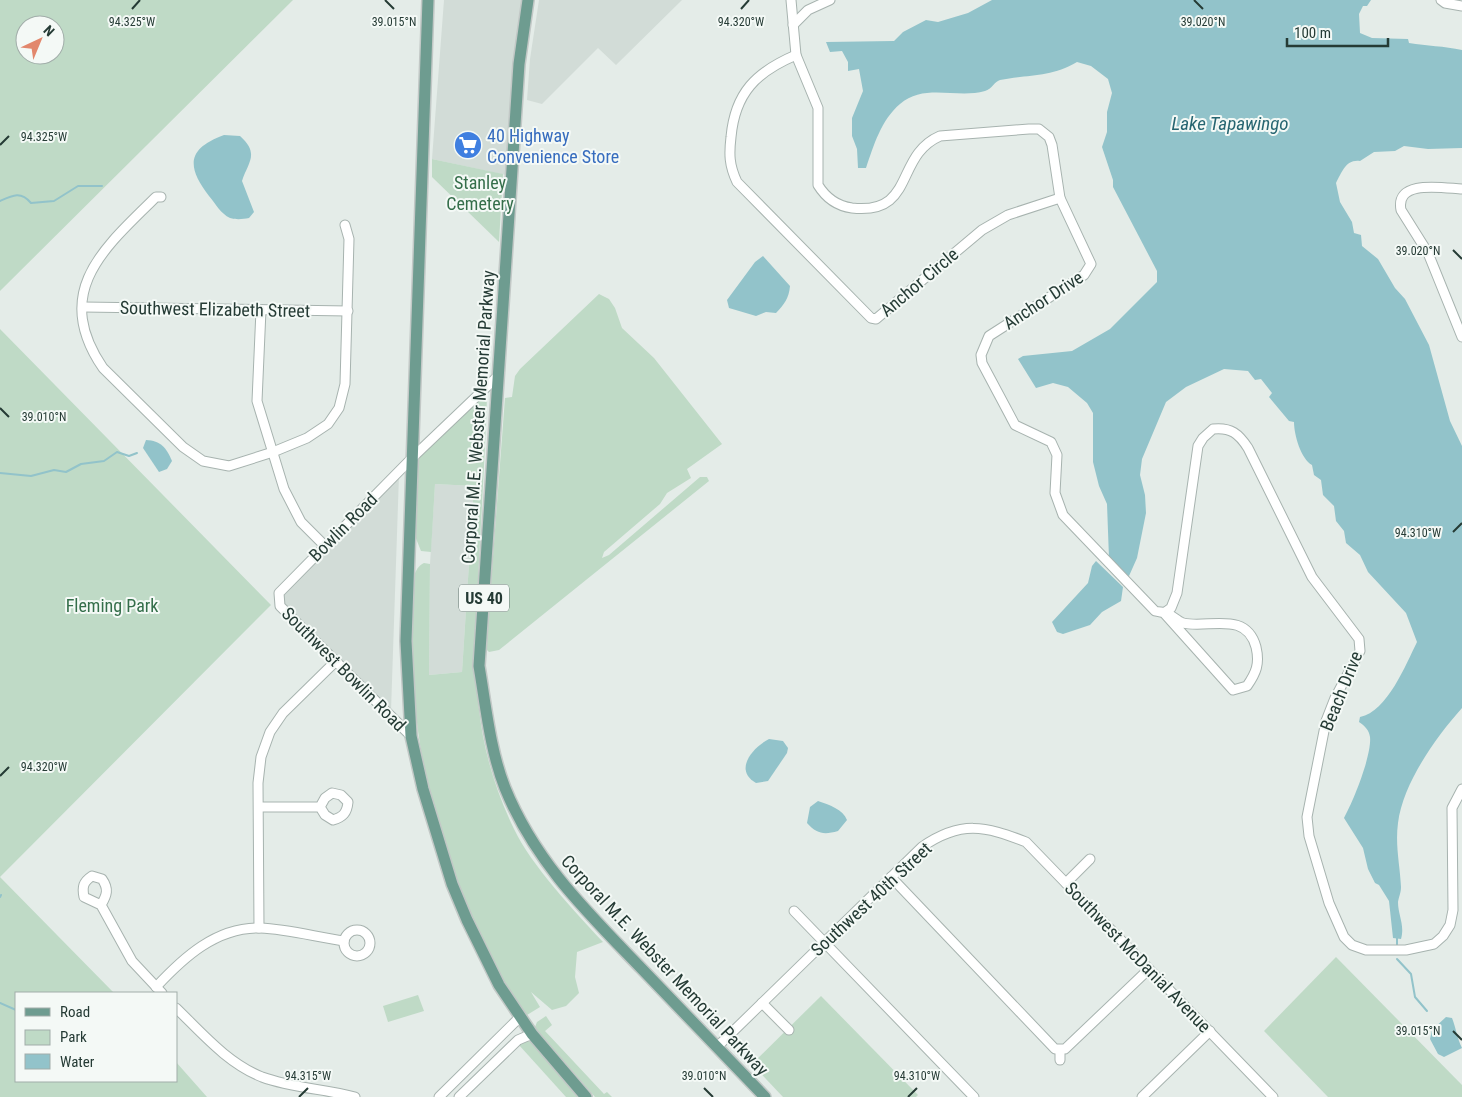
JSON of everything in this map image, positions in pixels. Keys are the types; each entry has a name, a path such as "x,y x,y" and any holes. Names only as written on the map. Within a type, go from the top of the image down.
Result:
{"main road":[{"path":"428,0 406,641 411,736 423,789 452,884 467,920 499,986 532,1034 586,1097"},
{"name":"Corporal M.E. Webster Memorial Parkway","path":"528,0 519,64 480,666 493,745 505,787 523,828 547,866 579,904 765,1097"}],"street":[{"name":"Anchor Drive","path":"791,0 796,55 818,108 818,185 833,202 844,207 865,209 888,203 895,197 916,155 928,141 940,136 1039,129 1048,137 1052,146 1060,198 1087,252 1090,264 1089,270 989,336 981,354 982,363 1015,425 1051,442 1054,447 1057,455 1054,493 1063,515 1155,611 1164,612"},
{"path":"793,25 808,10 813,0"},
{"path":"808,10 830,0"},
{"path":"1441,0 1445,3 1462,6"},
{"name":"Anchor Circle","path":"796,55 764,72 742,96 733,115 729,160 737,182 871,318 876,319 967,241 1008,215 1060,198"},
{"path":"1462,189 1413,188 1404,193 1400,204 1401,210 1428,253 1462,337"},
{"path":"160,198 156,197 108,244 90,271 82,298 83,324 94,354 103,368 183,447 203,461 229,466 273,452 307,438 328,424 339,408 345,384 348,311 349,239 345,226"},
{"name":"Southwest Elizabeth Street","path":"83,308 348,311"},
{"path":"261,310 257,401 284,489 301,522 325,546"},
{"name":"Bowlin Road","path":"278,601 282,588 413,457 498,376"},
{"name":"Beach Drive","path":"1164,612 1171,608 1177,593 1198,446 1203,438 1213,429 1229,430 1238,433 1248,448 1312,577 1359,639 1360,651 1335,698 1326,721 1307,817 1309,836 1329,903 1344,937 1359,949 1406,950 1434,944 1443,936 1450,925 1453,910 1452,808 1462,789"},
{"name":"Southwest Bowlin Road","path":"278,601 280,606 335,662 411,736"},
{"path":"1164,612 1182,623 1227,622 1246,630 1254,642 1259,659 1256,674 1247,686 1233,690 1164,612"},
{"path":"259,928 259,767 270,732 291,704 335,662"},
{"path":"259,807 320,807"},
{"name":"Southwest 40th Street","path":"717,1047 922,847 945,834 976,827 996,830"},
{"name":"Southwest McDanial Avenue","path":"996,830 1026,842 1210,1031 1269,1096"},
{"path":"1066,883 1090,859"},
{"path":"891,877 1055,1049 1065,1049 1149,969"},
{"path":"102,905 132,961 159,990 195,950 213,940 238,932 259,928 344,941"},
{"path":"794,911 974,1097"},
{"path":"762,1003 789,1030"},
{"path":"178,1010 219,1050 247,1070 263,1077 299,1087 355,1097"},
{"path":"439,1097 520,1017"},
{"path":"1142,1097 1210,1031"},
{"path":"459,1097 518,1040 532,1034"},
{"path":"1060,1050 1060,1060"},
{"path":"460,1076 470,1086"}],"shaded area":[{"path":"444,0 523,0 511,97 506,175 432,159"},
{"path":"539,0 682,0 616,65 598,48 542,104 527,100 530,59"},
{"path":"399,475 391,711 287,608 283,599 284,594"},
{"path":"435,484 474,486 462,672 429,675 430,564"}],"green space":[{"path":"0,0 293,0 0,291"},
{"name":"Stanley Cemetery","path":"432,159 503,174 499,242 432,177"},
{"path":"599,294 609,299 615,308 622,328 654,358 722,444 687,469 691,478 667,493 660,504 604,552 602,558 609,555 700,477 707,477 709,481 499,650 489,652 486,649 505,398 512,397 515,376 520,369"},
{"name":"Fleming Park","path":"0,329 271,605 0,877"},
{"path":"484,394 487,397 477,596 476,664 482,729 489,762 499,795 514,829 531,858 554,888 603,942 577,952 575,977 579,993 566,1006 552,1010 531,992 540,1007 527,1015 499,973 474,927 454,877 437,825 425,772 416,718 412,666 412,586 416,572 424,563 430,564 429,675 462,672 474,486 435,484 431,552 421,551 415,536 417,463 421,454"},
{"path":"0,877 113,992 15,992 15,1082 178,1082 178,1064 207,1097 0,1097"},
{"path":"1336,957 1462,1085 1462,1097 1328,1097 1264,1031"},
{"path":"418,995 424,1011 388,1022 383,1006"},
{"path":"821,996 918,1095 916,1097 783,1097 752,1064"},
{"path":"546,1016 552,1025 545,1031 604,1094 607,1092 612,1097 595,1097 537,1030 535,1027 537,1022"},
{"path":"528,1041 531,1042 578,1097 566,1097 519,1045"}],"water":[{"name":"Lake Tapawingo","path":"992,0 1371,0 1367,6 1363,6 1359,14 1360,33 1372,38 1408,39 1409,43 1462,50 1462,148 1428,149 1404,146 1395,151 1374,152 1360,161 1348,164 1336,183 1340,202 1352,222 1354,233 1361,235 1362,246 1378,259 1395,288 1405,299 1429,345 1450,421 1462,446 1462,708 1422,761 1406,792 1401,808 1397,839 1401,887 1398,907 1402,925 1401,939 1393,938 1389,901 1379,885 1375,883 1368,869 1363,848 1344,818 1361,778 1370,745 1369,732 1359,722 1360,717 1370,713 1387,697 1417,642 1406,613 1368,572 1360,555 1346,543 1344,531 1336,521 1334,506 1323,495 1321,480 1314,475 1312,465 1301,452 1295,433 1294,422 1289,421 1269,397 1272,393 1261,379 1255,380 1248,371 1224,369 1186,387 1166,402 1142,459 1140,475 1145,495 1146,513 1137,558 1129,576 1124,575 1109,558 1107,504 1099,486 1093,462 1093,413 1087,403 1068,387 1053,383 1036,388 1018,359 1023,356 1072,351 1110,329 1157,282 1157,271 1113,187 1113,180 1102,147 1107,132 1107,112 1112,93 1108,79 1091,66 1077,62 1058,71 1000,80 985,91 919,94 909,98 893,110 875,142 866,168 858,168 857,149 852,136 852,118 863,91 859,69 848,71 848,62 842,51 830,52 826,42 894,41 903,32 926,20 938,22 968,13"},
{"path":"224,135 240,136 250,148 251,158 242,181 254,212 249,218 233,219 224,214 202,186 194,168 194,160 203,146"},
{"path":"763,256 790,286 789,294 784,304 776,313 766,312 756,316 729,308 727,300 755,262"},
{"path":"146,440 159,443 168,452 172,461 167,469 159,472 143,448"},
{"path":"1096,561 1123,587 1121,601 1102,612 1090,625 1063,634 1057,632 1052,622 1088,583 1092,566"},
{"path":"769,739 783,741 788,748 787,753 768,781 756,783 749,778 746,772 746,765 757,747"},
{"path":"818,801 835,808 845,816 847,820 838,831 821,833 807,823 810,807"},
{"path":"1446,1017 1452,1018 1462,1048 1444,1057 1438,1054 1430,1039 1432,1030"}],"waterway":[{"path":"0,201 17,195 24,197 31,203 54,201 78,186 102,186"},
{"path":"0,473 31,476 54,470 66,472 81,464 104,461 117,452 129,456 137,453"},
{"path":"1397,938 1397,945"},
{"path":"1397,959 1411,974 1415,997 1427,1011"},
{"path":"0,1003 15,1010"}],"place":[{"name":"40 Highway Convenience Store","path":"468,145"}]}
